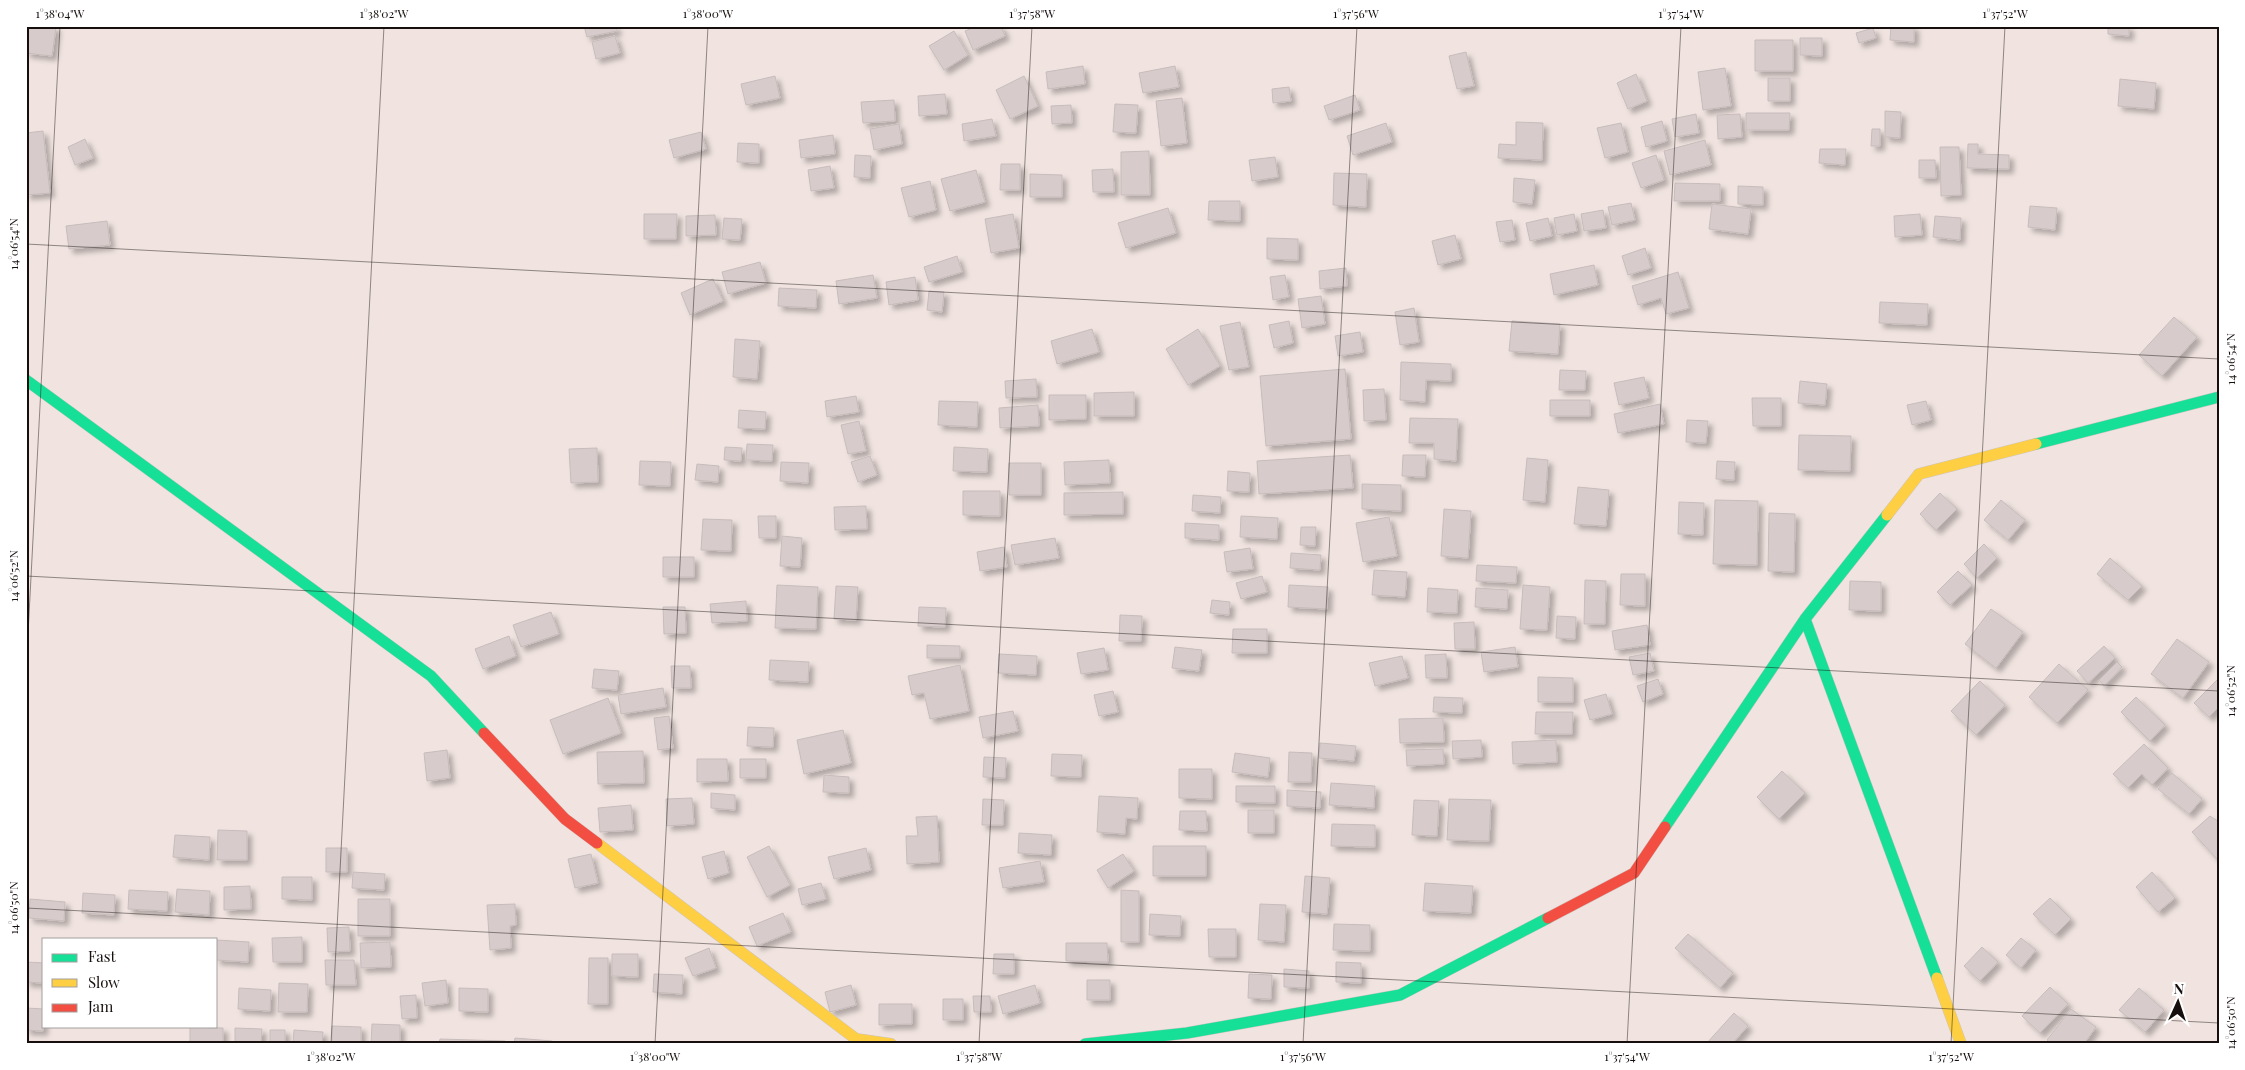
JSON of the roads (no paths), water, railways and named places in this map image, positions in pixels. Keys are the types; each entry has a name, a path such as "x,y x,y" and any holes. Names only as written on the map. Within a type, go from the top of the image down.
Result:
{"street":[{"path":"26,380 431,676 566,819 856,1039 891,1044"},
{"path":"1085,1044 1187,1034 1400,995 1634,873 1805,619 1919,474 2219,397"},
{"path":"1805,619 1961,1044"}]}
